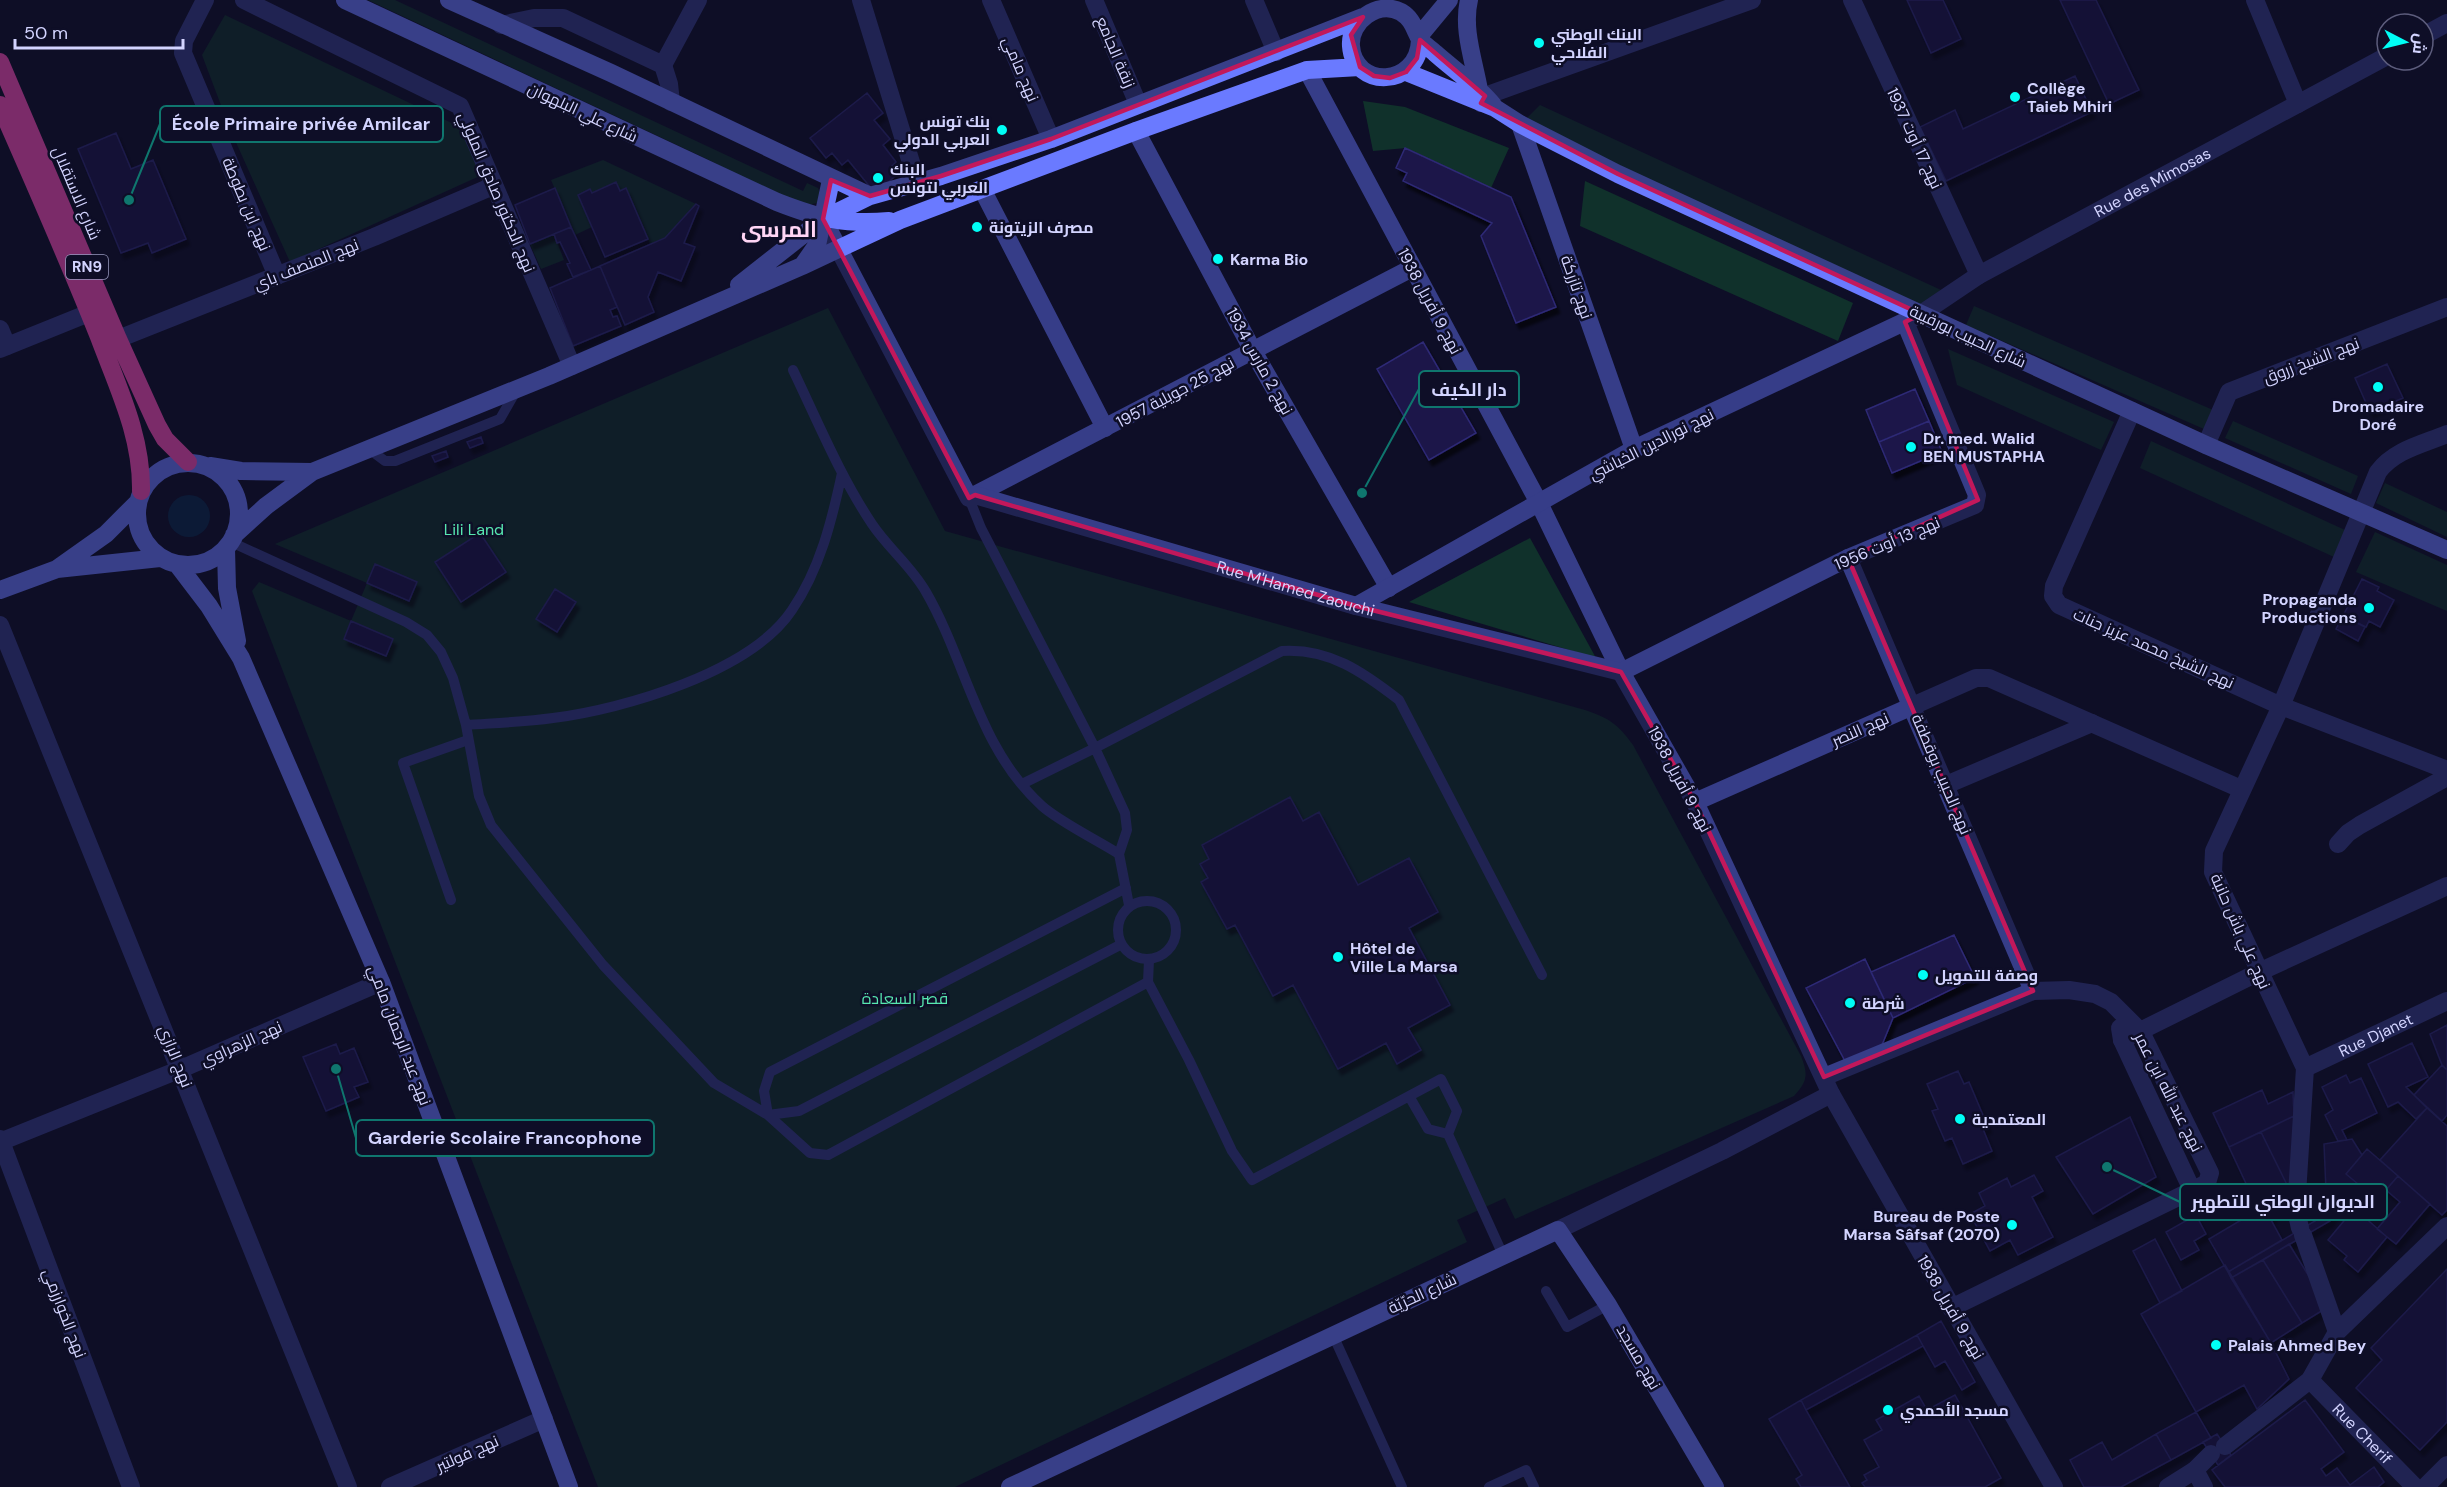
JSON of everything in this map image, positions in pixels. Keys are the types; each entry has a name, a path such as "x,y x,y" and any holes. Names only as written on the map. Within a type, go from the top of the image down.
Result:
{"highway":[{"name":"شارع الاستقلال","path":"0,62 157,425 165,440 197,463"},
{"name":"RN9","path":"0,105 89,313 133,425 141,465 139,497"}],"main road":[{"name":"شارع علي البلهوان","path":"345,0 767,198 823,219 861,223 900,220"},
{"path":"449,0 671,102 831,180 870,196"},
{"path":"1363,17 1351,36 1354,58 1360,67 1374,76 1390,78 1406,72 1417,58 1420,38 1449,0"},
{"path":"1469,0 1466,20 1467,34 1485,99"},
{"path":"722,300 823,219 870,196 1051,139 1276,52 1363,17 1374,10 1406,5 1420,38 1485,99"},
{"path":"57,569 168,561 203,563 230,542 266,506 312,472 572,366 802,267 900,220 1136,131 1307,70 1360,67"},
{"path":"1406,72 1485,99"},
{"name":"شارع الحبيب بورقيبة","path":"1485,99 1520,124 1913,318 2132,411 2447,550"},
{"path":"802,267 816,245 831,180"},
{"path":"0,590 57,569 106,534 139,497 153,476 160,470 178,463 197,463 241,471 312,472"},
{"name":"RN9","path":"197,463 228,481 236,496 239,516 230,542"},
{"name":"RN9","path":"139,497 136,522 141,536 152,551 168,561"},
{"path":"230,542 227,588 241,657"},
{"path":"168,561 210,606 241,657"},
{"name":"نهج عبد الرحمان مامي","path":"241,657 381,982 569,1487"},
{"name":"شارع الحرّيّة","path":"1010,1487 1558,1230"},
{"name":"نهج مسجد","path":"1558,1230 1608,1305 1715,1487"}],"street":[{"name":"نهج ابن بطوطة","path":"205,0 184,41 183,53 277,276"},
{"name":"نهج الدكتور صادق الملولي","path":"244,0 460,106 572,366"},
{"path":"671,102 669,84 663,65 698,0"},
{"path":"861,0 917,182"},
{"name":"نهج مامي","path":"992,0 1051,139"},
{"name":"زنقة الجامع","path":"1094,0 1138,104"},
{"path":"1254,0 1276,52"},
{"path":"1485,99 1752,0"},
{"name":"نهج 17 أوت 1937","path":"1852,0 1978,276"},
{"path":"2255,0 2298,104"},
{"path":"501,25 534,18 563,18 663,65"},
{"name":"Rue des Mimosas","path":"1913,318 1978,276 2375,62"},
{"name":"نهج 9 أفريل 1938","path":"1307,70 1539,503 1621,672 1695,802 1828,1085 1951,1308 2054,1487"},
{"name":"نهج تازركة","path":"1520,124 1634,449"},
{"name":"نهج 2 مارس 1934","path":"1136,131 1253,351 1389,588"},
{"name":"نهج المنصف باي","path":"118,339 494,186"},
{"path":"982,189 1105,428"},
{"path":"823,219 972,497"},
{"name":"نهج 25 جويلية 1957","path":"972,497 1412,268"},
{"name":"نهج الشيخ زروق","path":"2206,445 2229,392 2447,307"},
{"path":"2,341 89,313"},
{"name":"نهج نورالدين الخياشي","path":"1356,606 1634,449 1913,318"},
{"name":"نهج 13 أوت 1956","path":"1621,672 1848,558 1975,505 1978,500 1913,318"},
{"name":"نهج الشيخ محمد عزيز جنات","path":"2132,411 2054,586 2054,596 2059,605 2281,706 2447,770"},
{"name":"نهج علي باش حانبة","path":"2337,1332 2296,1209 2305,1068 2213,872 2214,851 2281,706 2378,472 2396,455 2447,434"},
{"name":"Rue M'Hamed Zaouchi","path":"972,497 1162,548 1356,606 1621,672"},
{"name":"نهج الحبيب بوقطفة","path":"1848,558 1947,785 2033,991"},
{"name":"نهج الرازي","path":"0,625 348,1487"},
{"name":"نهج النصر","path":"1695,802 1982,677 1989,678 2241,789"},
{"path":"1947,785 2092,723"},
{"path":"2338,844 2348,832 2447,777"},
{"path":"2122,1040 2259,972 2447,886"},
{"name":"نهج الزهراوي","path":"0,1141 181,1070 381,982"},
{"path":"2033,991 2069,990 2096,994 2104,997 2116,1009"},
{"name":"شارع الحرّيّة","path":"1558,1230 1722,1151 1828,1085 2033,991"},
{"name":"Rue Djanet","path":"2305,1068 2447,1001"},
{"name":"نهج عبد الله ابن عمر","path":"1951,1308 2206,1183 2210,1173 2141,1032 2116,1009"},
{"name":"نهج عبد الله ابن عمر","path":"2116,1009 2122,1040 2192,1190"},
{"name":"نهج الخوارزمي","path":"0,1141 131,1487"},
{"path":"2168,1487 2195,1470 2310,1380 2337,1332 2447,1226"},
{"name":"Rue Cherif","path":"2310,1380 2415,1487"},
{"name":"نهج فولتير","path":"390,1487 544,1419"},
{"path":"2425,1487 2447,1464"},
{"path":"2195,1470 2204,1487"}],"lane":[{"path":"793,370 842,473 873,525 925,590 950,642 986,732 1022,784 1043,807 1119,854"},
{"path":"466,725 553,718 612,705 662,691 724,666 761,643 792,610 812,571 829,533 842,473"},
{"path":"972,497 981,528 1095,748 1125,813 1127,830 1119,854 1129,905"},
{"path":"230,542 406,622 427,635 441,652 453,678 466,725 479,796 491,825 603,965 714,1083 768,1115 810,1153 828,1155 1148,982"},
{"path":"1022,784 1282,651 1300,650 1344,662 1369,677 1399,700 1542,975"},
{"path":"451,900 403,763 468,740"},
{"path":"768,1115 764,1091 770,1072 1126,888"},
{"path":"1145,899 1160,902 1172,913 1178,930 1169,951 1149,960 1131,956 1120,945 1118,922 1129,905 1145,899"},
{"path":"768,1115 799,1111 1120,945"},
{"path":"1149,960 1148,982 1189,1060 1232,1151 1252,1180 1441,1079 1457,1111 1448,1134 1503,1255"},
{"path":"1409,1096 1428,1129 1448,1134"},
{"path":"1546,1291 1567,1327 1608,1305"},
{"path":"1333,1335 1402,1487"},
{"path":"1489,1487 1526,1470 1534,1487"}],"highlighted area":[{"path":"1363,17 1351,35 1360,67 1374,76 1390,78 1406,72 1417,58 1420,40 1485,96 1481,103 1618,174 1921,314 1905,322 1978,500 1848,558 2033,991 1824,1077 1695,802 1621,672 1356,606 975,495 969,498 823,219 831,180 870,196 941,176 1051,139"}],"green space":[{"path":"368,0 395,0 803,191 807,183 818,188 820,193 817,203 798,207 707,159"},
{"path":"225,15 460,127 482,175 290,262 230,129 202,55"},
{"path":"1363,101 1405,107 1509,148 1491,188 1406,148 1373,151"},
{"path":"1540,105 1941,290 1920,304 1523,122"},
{"path":"603,160 696,204 665,238 650,244 626,188 620,191 616,182 592,193 590,189 578,195 592,227 575,235 551,180"},
{"path":"1585,181 1853,303 1838,341 1580,226"},
{"path":"554,234 564,260 541,269 530,244"},
{"path":"1974,306 2213,410 2204,429 1966,325"},
{"name":"قصر السعادة","path":"828,308 945,531 1585,710 1612,723 1633,745 1801,1056 1805,1077 1799,1091 1794,1096 1515,1219 1505,1198 1457,1220 1467,1242 955,1487 598,1487 252,591 259,582 351,621 367,583 275,544"},
{"path":"1948,349 2114,422 2101,450 1957,385"},
{"path":"2233,421 2358,476 2351,494 2225,438"},
{"path":"2151,441 2345,530 2334,557 2140,468"},
{"path":"2385,483 2447,512 2447,537 2376,503"},
{"path":"2375,532 2447,565 2447,611 2356,572"},
{"path":"1530,538 1596,658 1409,602"}],"water":[{"path":"189,495 197,496 204,501 209,508 209,524 204,531 197,536 189,537 181,536 174,531 169,524 168,516 169,508 174,501 181,496"}],"building":[{"path":"1907,0 1943,0 1961,39 1931,53"},
{"path":"2060,0 2096,0 2139,90 2109,104"},
{"path":"2075,76 2092,112 1946,181 1920,127 1955,110 1963,129"},
{"path":"867,93 883,113 874,120 890,139 883,145 896,162 892,166 898,174 875,193 848,160 842,165 832,153 826,158 810,138"},
{"path":"116,133 131,169 153,160 186,239 152,253 148,243 121,253 78,149"},
{"path":"1405,148 1511,197 1556,307 1516,323 1481,236 1492,223 1403,181 1407,173 1396,168"},
{"path":"616,182 620,191 626,188 648,239 605,257 578,195 590,189 592,193"},
{"path":"555,188 571,227 530,244 515,205"},
{"path":"696,204 699,206 684,243 695,247 681,281 658,272 648,297 654,312 625,325 600,266 665,238"},
{"path":"571,227 591,270 573,277 567,264 570,263 554,234"},
{"path":"600,266 617,307 610,310 613,317 617,316 621,326 573,346 550,288"},
{"path":"1423,342 1476,433 1429,460 1377,369"},
{"name":"Dromadaire Doré","path":"2387,364 2403,398 2370,412 2355,378"},
{"path":"1915,389 1929,421 1879,442 1866,410"},
{"name":"Dr. med. Walid BEN MUSTAPHA","path":"1929,421 1942,452 1892,473 1879,442"},
{"path":"481,437 483,443 470,448 467,442"},
{"path":"446,451 448,457 435,462 432,456"},
{"path":"480,533 506,572 461,602 435,562"},
{"path":"375,564 417,582 409,601 367,583"},
{"name":"Propaganda Productions","path":"2362,579 2379,587 2377,591 2394,600 2380,627 2369,621 2366,627 2343,616"},
{"path":"555,589 576,602 557,632 536,619"},
{"path":"2343,616 2365,627 2358,641 2336,629"},
{"path":"351,621 393,639 386,656 344,639"},
{"name":"Hôtel de Ville La Marsa","path":"1290,797 1303,821 1319,812 1358,885 1409,858 1438,912 1409,928 1450,1005 1408,1028 1421,1050 1397,1064 1386,1043 1338,1069 1293,985 1273,996 1235,925 1227,929 1201,882 1208,878 1200,864 1209,859 1202,845"},
{"name":"وصفة للتمويل","path":"1954,935 1975,978 1893,1018 1871,972"},
{"name":"شرطة","path":"1865,959 1893,1018 1882,1045 1845,1061 1806,988"},
{"path":"2447,1025 2447,1070 2442,1065 2430,1034"},
{"path":"2412,1043 2428,1077 2406,1087 2427,1108 2416,1119 2398,1102 2388,1107 2368,1064"},
{"path":"336,1044 340,1054 354,1048 368,1082 354,1087 359,1097 326,1111 303,1057"},
{"path":"2442,1065 2447,1070 2447,1115 2442,1121 2414,1095"},
{"name":"المعتمدية","path":"1958,1071 1964,1084 1969,1082 1988,1127 1983,1129 1992,1151 1963,1164 1952,1138 1945,1141 1932,1111 1938,1109 1927,1084"},
{"path":"2346,1075 2350,1083 2361,1078 2377,1113 2342,1130 2347,1140 2338,1141 2325,1115 2333,1110 2322,1087"},
{"path":"2262,1090 2268,1104 2293,1092 2294,1116 2229,1147 2213,1113"},
{"path":"2427,1108 2447,1126 2447,1210 2442,1215 2380,1160"},
{"path":"2294,1116 2291,1193 2261,1132"},
{"path":"2130,1117 2156,1177 2093,1214 2056,1157"},
{"path":"2261,1132 2291,1193 2268,1204 2260,1187 2250,1192 2229,1147"},
{"path":"2352,1139 2362,1155 2346,1174 2358,1184 2345,1200 2338,1197 2327,1214 2324,1144"},
{"path":"2367,1149 2398,1176 2363,1216 2345,1200 2358,1184 2346,1174"},
{"name":"Bureau de Poste Marsa Sâfsaf (2070)","path":"2034,1175 2043,1191 2032,1197 2053,1237 2018,1255 2010,1240 1990,1251 1970,1214 1985,1206 1979,1193 2007,1178 2011,1187"},
{"path":"2398,1176 2430,1204 2396,1244 2377,1229 2400,1202 2386,1190"},
{"path":"2338,1197 2345,1200 2330,1221 2231,1278 2228,1272 2327,1214"},
{"path":"2345,1200 2387,1237 2358,1272 2344,1260 2347,1256 2328,1240 2348,1216 2340,1209"},
{"path":"2268,1204 2274,1216 2270,1218 2282,1240 2228,1272 2209,1239"},
{"path":"2196,1215 2206,1234 2194,1241 2199,1250 2181,1260 2166,1232"},
{"path":"2155,1239 2182,1291 2160,1303 2133,1251"},
{"path":"2289,1244 2328,1307 2302,1323 2263,1260"},
{"path":"2263,1260 2302,1323 2271,1343 2231,1278"},
{"path":"2225,1265 2271,1343 2289,1379 2257,1409 2244,1385 2196,1412 2141,1314"},
{"path":"2447,1269 2447,1422 2420,1450 2356,1388 2382,1360 2371,1348"},
{"path":"1941,1321 1975,1382 1962,1390 1945,1361 1935,1367 1917,1335"},
{"path":"1917,1335 1923,1346 1806,1410 1801,1400"},
{"path":"1955,1395 2001,1478 1985,1487 1865,1487 1862,1483 1867,1480 1864,1475 1879,1467 1864,1440 1882,1430 1876,1420 1919,1396 1927,1410"},
{"path":"1801,1400 1850,1487 1801,1487 1796,1479 1802,1475 1769,1419"},
{"path":"2305,1400 2344,1452 2321,1469 2326,1476 2337,1468 2350,1485 2374,1467 2384,1482 2378,1487 2225,1487 2212,1470"},
{"path":"2196,1412 2211,1438 2171,1460 2156,1434"},
{"path":"2156,1434 2171,1460 2121,1487 2084,1487 2070,1460 2102,1442 2112,1460"},
{"path":"2217,1434 2231,1455 2218,1465 2203,1442"}],"place":[{"name":"البنك الوطني الفلاحي","path":"1539,43"},
{"name":"Collège Taieb Mhiri","path":"2015,97"},
{"name":"بنك تونس العربي الدولي","path":"1002,130"},
{"name":"البنك العربي لتونس","path":"878,178"},
{"name":"École Primaire privée Amilcar","path":"129,200"},
{"name":"مصرف الزيتونة","path":"977,227"},
{"name":"Karma Bio","path":"1218,259"},
{"name":"Dromadaire Doré","path":"2378,387"},
{"name":"Dr. med. Walid BEN MUSTAPHA","path":"1911,447"},
{"name":"دار الكيف","path":"1362,493"},
{"name":"Propaganda Productions","path":"2369,608"},
{"name":"Hôtel de Ville La Marsa","path":"1338,957"},
{"name":"وصفة للتمويل","path":"1923,975"},
{"name":"شرطة","path":"1850,1003"},
{"name":"Garderie Scolaire Francophone","path":"336,1069"},
{"name":"المعتمدية","path":"1960,1119"},
{"name":"الديوان الوطني للتطهير","path":"2107,1167"},
{"name":"Bureau de Poste Marsa Sâfsaf (2070)","path":"2012,1225"},
{"name":"Palais Ahmed Bey","path":"2216,1345"},
{"name":"مسجد الأحمدي","path":"1888,1410"}],"district":[{"name":"المرسى","path":"779,229"}],"park label":[{"name":"Lili Land","path":"474,529"}]}
